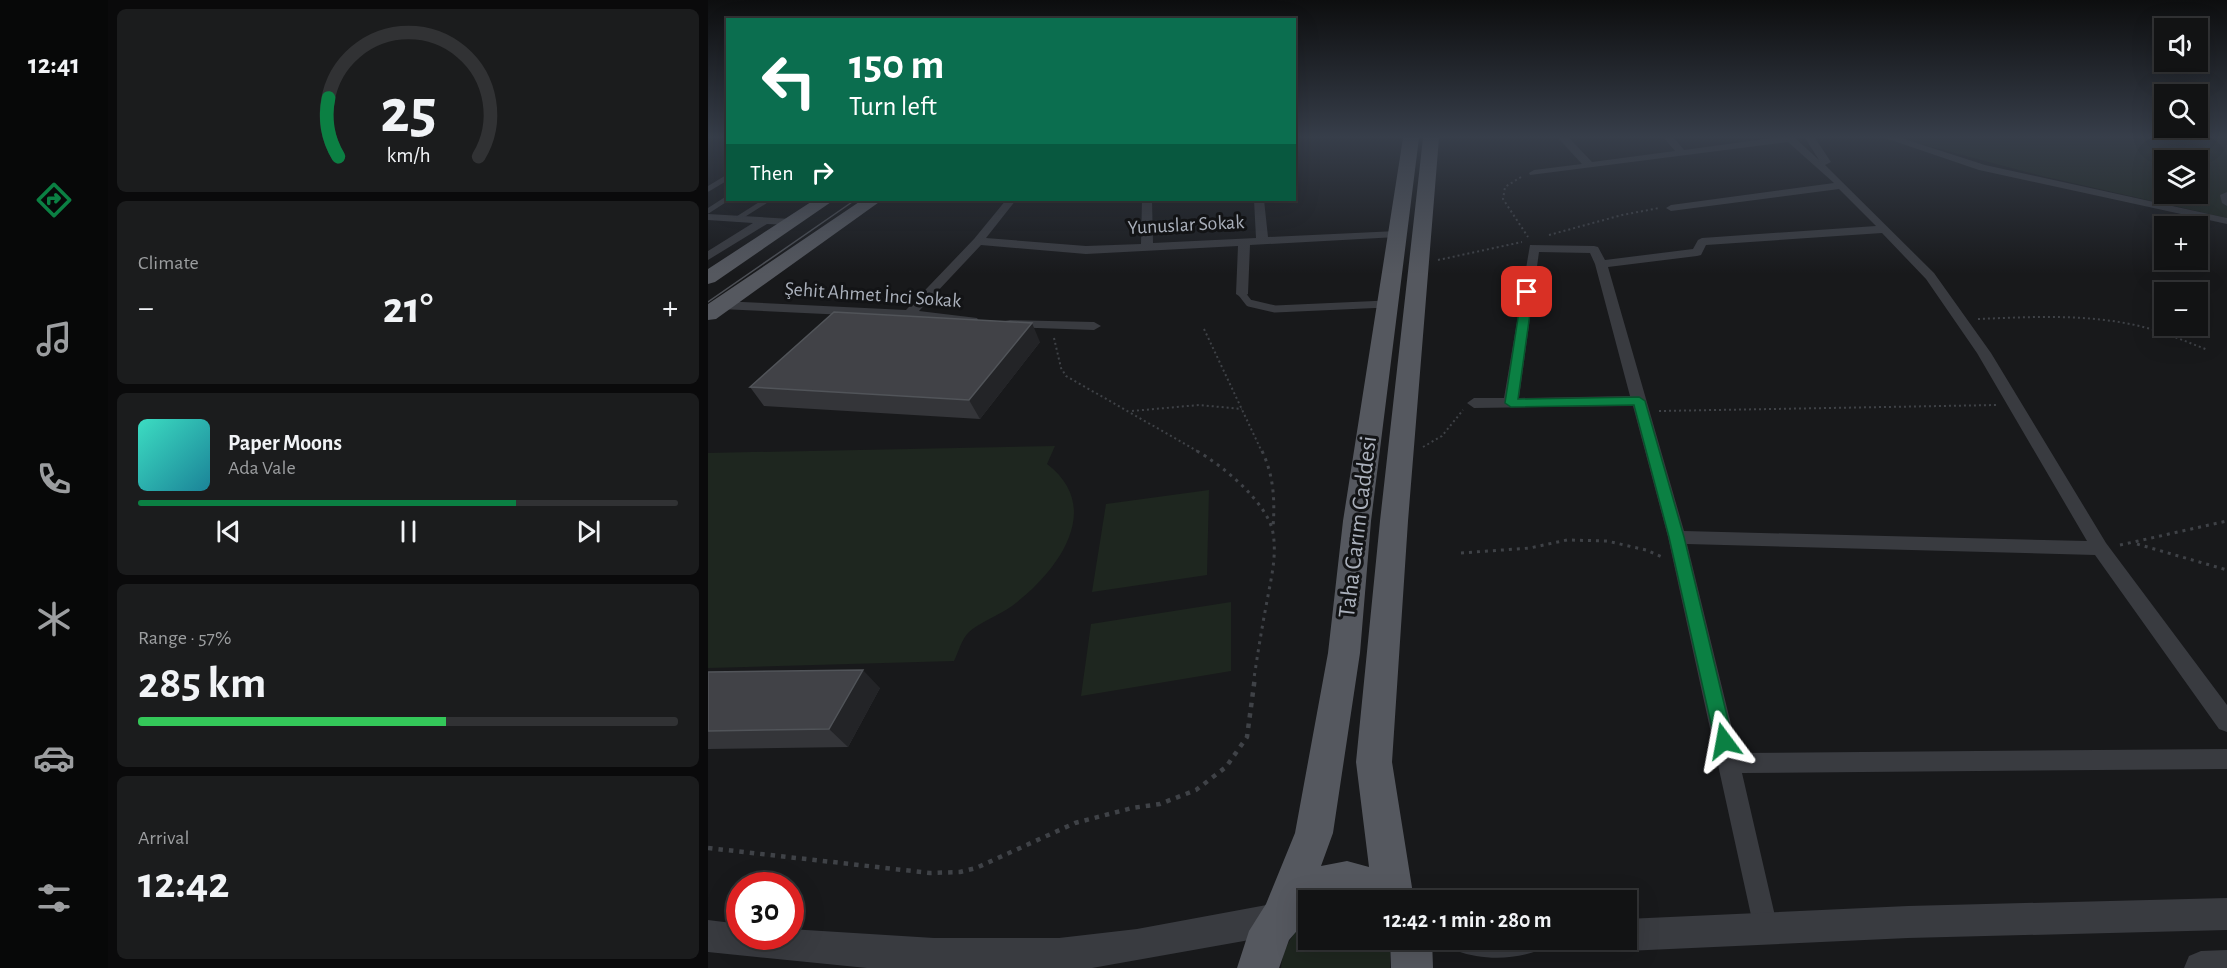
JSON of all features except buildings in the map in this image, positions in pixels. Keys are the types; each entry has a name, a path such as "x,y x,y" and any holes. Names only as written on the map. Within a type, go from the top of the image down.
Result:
{"main road":[{"name":"Taha Carım Caddesi","path":"1258,968 1263,946 1281,915 1314,833 1344,653 1357,521 1404,183"},
{"name":"Taha Carım Caddesi","path":"1393,890 1374,762 1426,183"},
{"path":"708,278 823,201"},
{"path":"715,310 872,201"},
{"path":"1313,890 1332,883 1350,882 1367,886 1373,890"},
{"path":"1281,915 1298,900"},
{"path":"1411,950 1412,968"}],"street":[{"path":"1839,183 1930,276 1961,320 2100,548 2227,722"},
{"path":"2053,183 2227,221"},
{"path":"1671,207 1842,186"},
{"path":"909,314 978,241 1010,201"},
{"path":"1147,201 1147,247"},
{"path":"1259,201 1262,241"},
{"path":"708,217 791,222"},
{"path":"708,256 764,221"},
{"path":"1601,264 1697,252 1702,242 1885,230"},
{"name":"Yunuslar Sokak","path":"978,241 1086,250 1397,234"},
{"path":"1242,294 1244,242"},
{"path":"1511,403 1534,248 1594,250 1601,264 1677,537 1730,763 1765,928"},
{"name":"Şehit Ahmet İnci Sokak","path":"715,310 909,314 990,323 1094,326"},
{"path":"1474,403 1641,406"},
{"path":"1677,537 2100,548"},
{"path":"1730,763 2227,759"},
{"path":"1637,934 1765,928 2227,914"},
{"path":"708,936 832,950 908,955 1042,955 1137,946 1281,915"},
{"path":"2201,968 2227,967"}],"lane":[{"path":"708,211 726,199"},
{"path":"737,219 765,201"},
{"path":"1242,294 1249,303 1269,308 1387,304"}],"path":[{"path":"1418,264 1530,240 1503,199 1502,192 1511,183"},
{"path":"1540,237 1645,210 1671,207"},
{"path":"1961,320 2062,318 2121,322 2165,333 2208,350"},
{"path":"1050,325 1061,368 1066,376 1195,447 1227,471 1264,511 1273,532"},
{"path":"708,848 930,873 960,872 976,868 1075,823 1132,808 1160,804 1196,790 1226,767 1247,737 1258,651 1275,556 1273,532 1275,498 1261,446 1204,329"},
{"path":"1401,450 1421,447 1438,440 1447,433 1452,421 1474,403"},
{"path":"1641,406 2014,405"},
{"path":"1130,411 1191,406 1243,409"},
{"path":"2227,521 2201,524 2136,544 2227,570"},
{"path":"1461,553 1530,548 1567,540 1607,541 1646,550 1684,567"}],"shaded area":[{"path":"2074,183 2154,183 2154,201"},
{"path":"2208,183 2227,183 2227,218 2165,204 2208,204"},
{"path":"1055,446 1047,464 1064,482 1073,501 1073,520 1068,540 1058,558 1029,592 1012,606 978,625 967,635 954,661 708,668 708,453"},
{"path":"1209,490 1207,575 1092,592 1106,504"},
{"path":"1231,602 1231,671 1081,696 1091,624"},
{"path":"1298,929 1298,950 1390,950 1390,968 1281,968 1287,946"}],"tram line":[{"path":"708,302 854,201"}],"route":[{"path":"1527,292 1511,403 1639,401 1677,537 1724,741"}]}
